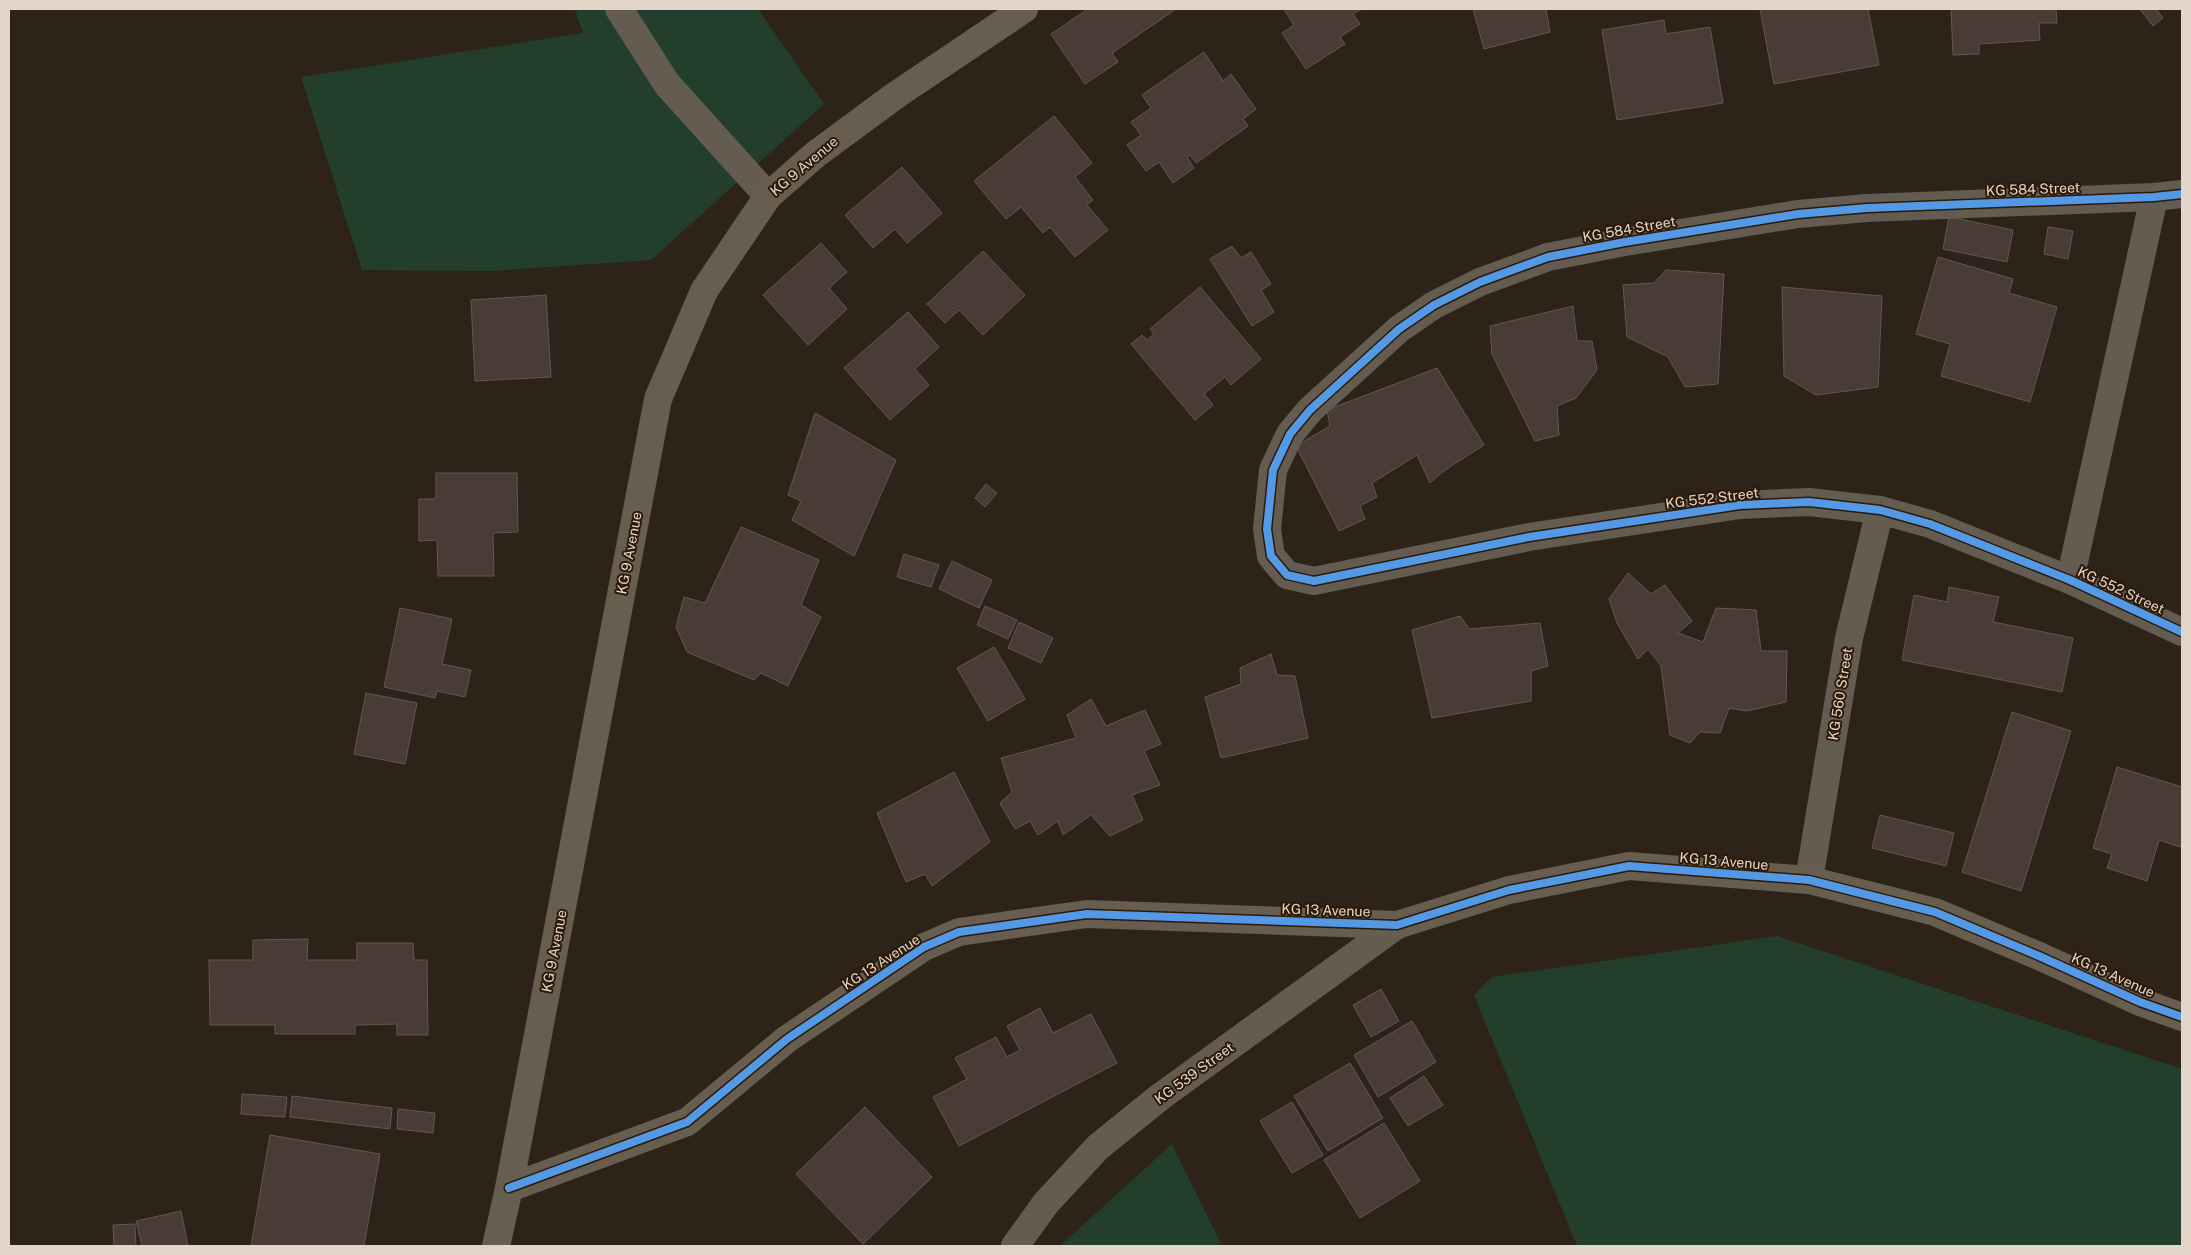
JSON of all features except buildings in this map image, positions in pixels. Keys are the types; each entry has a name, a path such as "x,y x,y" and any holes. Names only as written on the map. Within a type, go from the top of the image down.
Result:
{"street":[{"path":"619,9 666,84 768,196"},
{"name":"KG 9 Avenue","path":"496,1246 509,1188 658,399 704,291 768,196 816,154 896,95 1024,9"},
{"name":"KG 584 Street","path":"1287,575 1272,556 1267,529 1274,470 1290,434 1310,410 1399,328 1434,305 1480,282 1548,257 1625,242 1798,214 1868,208 2154,197 2182,194"},
{"path":"2070,580 2154,197"},
{"name":"KG 552 Street","path":"1287,575 1314,581 1529,537 1740,505 1810,502 1880,510 1930,524 2070,580 2182,632"},
{"name":"KG 560 Street","path":"1809,880 1850,638 1880,510"},
{"name":"KG 13 Avenue","path":"509,1188 687,1122 787,1039 924,947 959,932 1087,914 1397,924 1509,890 1629,866 1809,880 1935,912 2039,956 2140,1002 2182,1017"},
{"name":"KG 539 Street","path":"1015,1246 1046,1203 1098,1147 1168,1092 1397,924"}],"green space":[{"path":"575,9 758,9 824,104 651,260 490,271 362,270 301,77 583,33"},
{"path":"1777,936 2182,1069 2182,1246 1577,1246 1474,995 1492,977"},
{"path":"1172,1144 1222,1246 1060,1246"}],"cycle path":[{"path":"2182,194 2154,197 1867,208 1798,214 1625,242 1548,257 1480,282 1434,305 1399,329 1310,410 1290,434 1273,470 1267,529 1271,556 1287,575 1314,581 1529,537 1740,505 1809,502 1880,510 1930,524 2070,580 2182,632"},
{"path":"509,1188 687,1122 787,1039 924,947 959,932 1087,914 1397,925 1509,890 1629,866 1809,880 1935,912 2039,956 2140,1002 2182,1017"}]}
